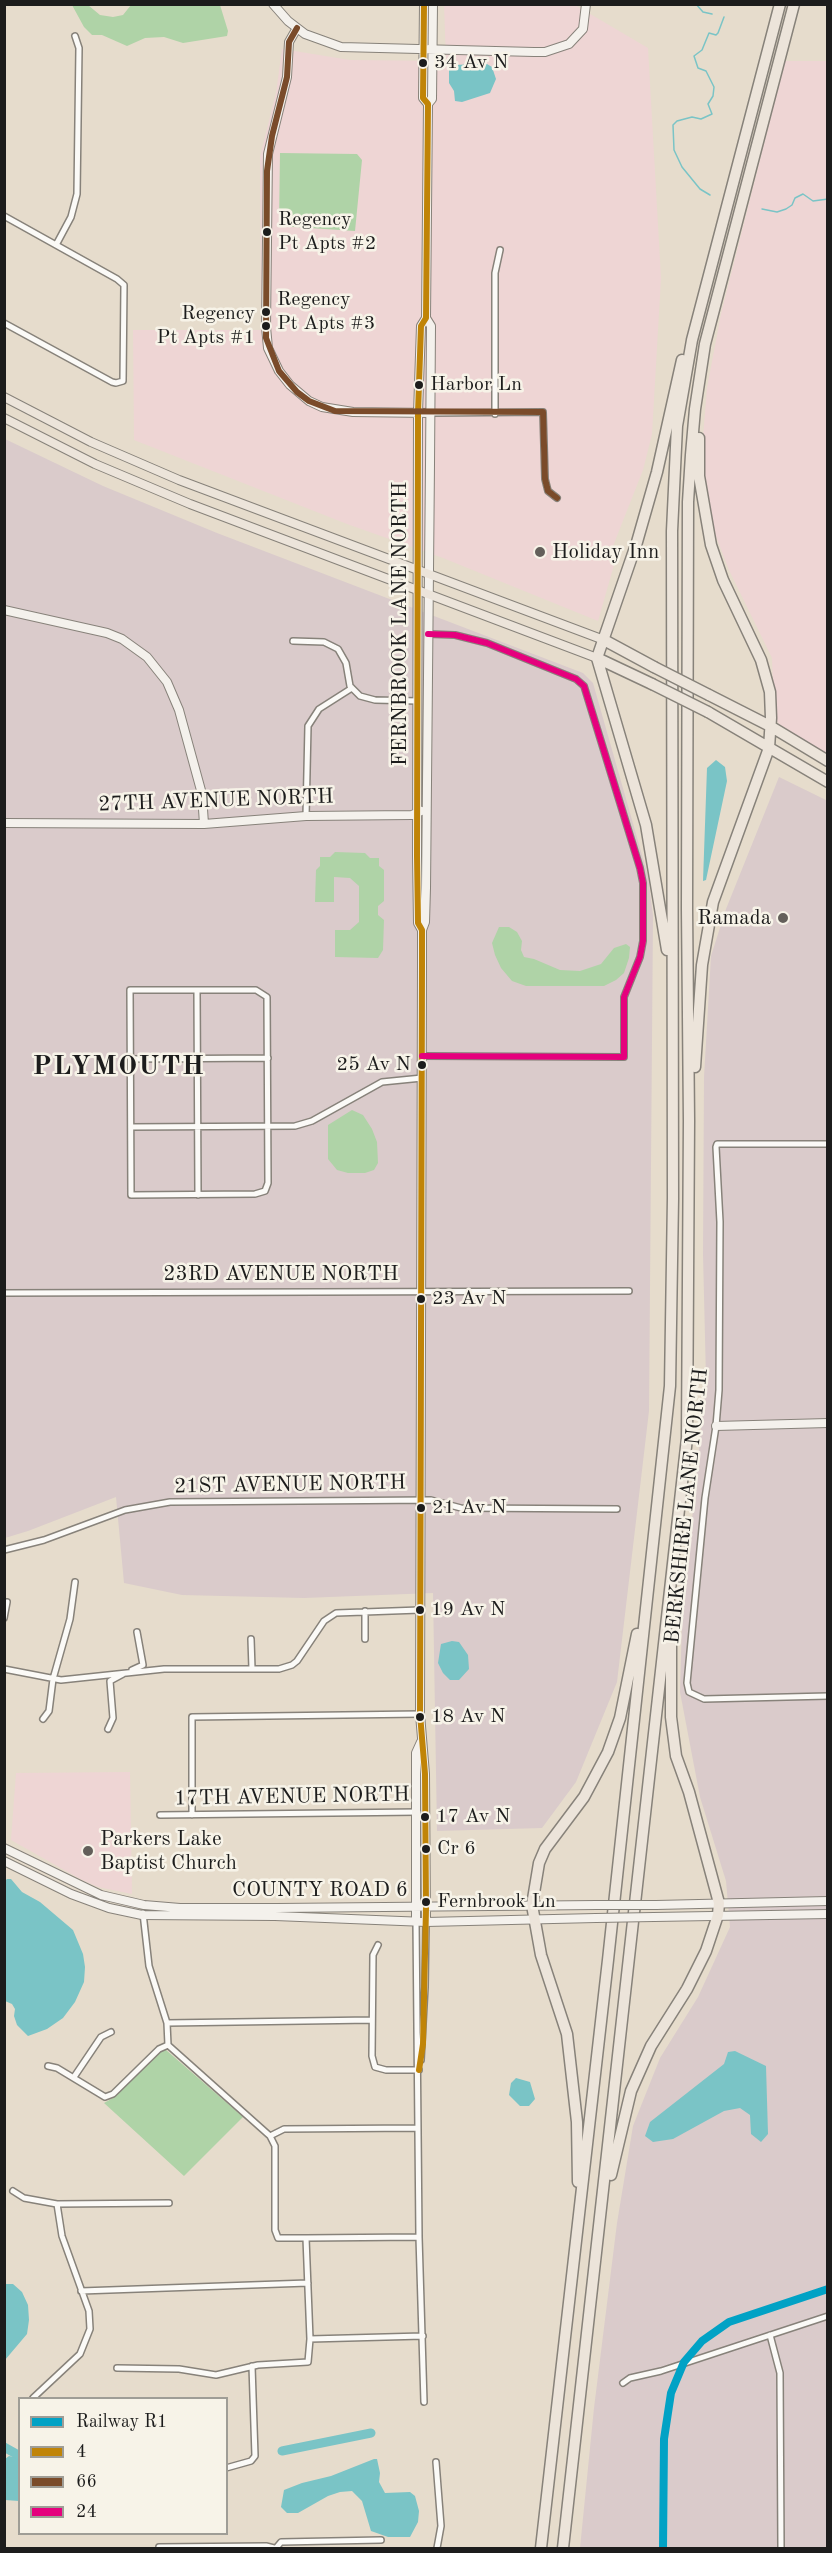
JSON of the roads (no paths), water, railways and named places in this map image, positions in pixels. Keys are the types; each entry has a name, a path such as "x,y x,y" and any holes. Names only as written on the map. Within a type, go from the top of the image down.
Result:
{"highway":[{"path":"541,2548 670,1386 674,477 677,426 692,340 780,4"},
{"path":"562,2548 687,1438 690,1121 687,909 688,502 695,409 705,344 719,286 794,4"},
{"path":"690,1121 702,965 713,902 769,748 770,726 768,682 761,660 723,580 706,523 699,476 700,421 719,286"},
{"path":"673,1004 666,939 646,825 597,658 637,542 657,472 682,358 692,340"},
{"path":"604,640 770,726 828,761"},
{"path":"597,658 708,712 828,782"},
{"path":"598,2234 631,2091 651,2046 687,1989 705,1951 718,1915 719,1903 689,1792 676,1756 671,1717 673,1578"},
{"path":"580,2205 577,2122 567,2034 541,1955 532,1918 532,1905 539,1863 545,1849 584,1797 608,1752 620,1719 643,1603 649,1588"}],"main road":[{"path":"4,397 139,464 604,640"},
{"path":"4,418 95,464 170,496 597,658"}],"street":[{"path":"273,4 297,28 322,42 348,49 545,52 569,44 583,29 586,4"},
{"name":"FERNBROOK LANE NORTH","path":"424,4 423,98 428,104"},
{"name":"FERNBROOK LANE NORTH","path":"422,930 418,923 418,413 421,326 426,318 428,104 432,99 433,4"},
{"path":"297,28 289,42 287,77 268,154 266,327 268,348 279,371 290,385 309,401 349,412 495,414 543,412 545,479 548,491 557,498"},
{"path":"56,245 71,217 77,194 80,48 75,36"},
{"path":"4,216 124,285 124,378 120,383 112,382 4,323"},
{"path":"495,414 495,273 500,250"},
{"name":"FERNBROOK LANE NORTH","path":"424,2402 418,2237 419,2070 416,1921 424,1753 421,1742 420,1714 422,930 425,922 427,809 431,326 426,318"},
{"path":"4,610 107,633 135,648 152,663 167,682 179,710 202,795 204,824"},
{"path":"422,1056 624,1057 624,997 640,957 643,941 643,882 584,686 576,679 487,643 455,635 428,634"},
{"path":"293,641 324,642 338,650 345,663 347,679 360,696 367,699 418,701"},
{"path":"306,816 308,726 319,709 352,688"},
{"name":"27TH AVENUE NORTH","path":"4,823 204,824 306,816 418,813 427,809"},
{"path":"130,990 256,990 265,994 268,1001 268,1058 268,1186 265,1191 260,1194 131,1195 130,990"},
{"path":"197,990 198,1195"},
{"path":"131,1059 268,1058"},
{"path":"131,1127 295,1126 312,1121 382,1082 422,1078"},
{"name":"BERKSHIRE LANE NORTH","path":"828,1144 717,1144 720,1222 719,1390 705,1498 687,1683 689,1692 704,1699 828,1696"},
{"name":"23RD AVENUE NORTH","path":"4,1293 629,1291"},
{"path":"716,1426 828,1423"},
{"name":"21ST AVENUE NORTH","path":"4,1550 44,1540 125,1510 170,1502 421,1500 461,1508 617,1509"},
{"path":"43,1719 49,1711 53,1679 70,1619 75,1582"},
{"path":"4,1618 7,1602"},
{"path":"4,1669 53,1679 77,1679 127,1672 188,1668 279,1669 292,1665 329,1616 343,1611 420,1610"},
{"path":"365,1611 365,1639"},
{"path":"108,1729 113,1718 110,1681 142,1665 137,1632"},
{"path":"251,1639 252,1669"},
{"path":"192,1815 192,1717 420,1714"},
{"name":"FERNBROOK LANE NORTH","path":"419,2070 424,2032 426,1922 421,1812"},
{"name":"17TH AVENUE NORTH","path":"160,1815 421,1812"},
{"name":"COUNTY ROAD 6","path":"4,1848 101,1895 144,1905 180,1908 426,1908 828,1901"},
{"name":"COUNTY ROAD 6","path":"4,1861 71,1894 109,1908 142,1915 426,1922 532,1918 828,1914"},
{"path":"144,1905 142,1915 149,1965 167,2023 168,2045 270,2136 275,2146 275,2229 278,2238 418,2237"},
{"path":"378,1945 373,1955 372,2056 375,2067 386,2070 419,2070"},
{"path":"167,2023 372,2020"},
{"path":"74,2077 101,2037 111,2032"},
{"path":"48,2066 74,2077 105,2097 113,2094 159,2049 168,2045"},
{"path":"270,2136 284,2129 418,2128"},
{"path":"13,2191 24,2198 57,2204 169,2203"},
{"path":"34,2397 74,2361 85,2347 90,2320 62,2236 57,2204"},
{"path":"117,2368 179,2369 216,2375 252,2366 308,2362 310,2339 306,2238"},
{"path":"81,2291 308,2283"},
{"path":"623,2383 630,2378 662,2371 828,2316"},
{"path":"310,2339 423,2336"},
{"path":"770,2336 780,2373 781,2548"},
{"path":"228,2467 251,2461 255,2456 252,2366"},
{"path":"436,2462 441,2526 437,2548"},
{"path":"159,2547 266,2546 275,2548 281,2542 381,2540"}],"water":[{"path":"487,64 492,67 496,79 490,93 462,102 455,101 454,91 449,83 449,65"},
{"path":"716,760 725,767 727,781 706,880 703,881 707,768"},
{"path":"459,1642 468,1655 469,1669 459,1680 450,1680 438,1663 441,1644"},
{"path":"11,1879 22,1892 40,1902 73,1930 83,1954 85,1967 84,1982 75,2002 63,2018 47,2029 28,2036 17,2025 12,2004 5,2001 4,1882"},
{"path":"735,2051 766,2066 768,2134 761,2142 751,2134 750,2115 740,2108 724,2111 673,2139 653,2142 645,2136 650,2122 724,2064 728,2052"},
{"path":"516,2078 530,2082 535,2099 529,2106 520,2106 509,2095 511,2083"},
{"path":"5,2284 13,2284 22,2292 28,2305 29,2320 27,2334 5,2360"},
{"path":"9,2456 18,2458 18,2501 5,2500 5,2459"},
{"path":"377,2459 379,2482 385,2493 410,2492 415,2496 419,2511 418,2522 410,2537 388,2537 371,2531 362,2501 352,2491 328,2496 298,2513 287,2513 281,2507 284,2490 331,2476"}],"waterway":[{"path":"696,4 703,12 712,14"},
{"path":"710,195 700,189 682,167 674,150 673,125 677,121 692,117 701,119 712,114 708,104 713,96 714,87 706,71 698,68 694,56 702,50 709,33 716,35 718,33 724,17"},
{"path":"762,209 777,212 786,209 792,205 795,198 803,194 813,201 828,199"},
{"path":"282,2451 371,2433"},
{"path":"4,2447 18,2455"}],"rail line":[{"name":"R1","path":"663,2548 664,2439 671,2393 684,2362 702,2341 729,2322 828,2289"}],"place":[{"name":"34 Av N","path":"423,63"},
{"name":"Regency Pt Apts #2","path":"267,232"},
{"name":"Regency Pt Apts #3","path":"266,312"},
{"name":"Regency Pt Apts #1","path":"266,326"},
{"name":"Harbor Ln","path":"419,385"},
{"name":"Holiday Inn","path":"540,552"},
{"name":"Ramada","path":"783,918"},
{"name":"25 Av N","path":"422,1065"},
{"name":"23 Av N","path":"421,1299"},
{"name":"21 Av N","path":"421,1508"},
{"name":"19 Av N","path":"420,1610"},
{"name":"18 Av N","path":"420,1717"},
{"name":"17 Av N","path":"425,1817"},
{"name":"Cr 6","path":"426,1849"},
{"name":"Parkers Lake Baptist Church","path":"88,1851"},
{"name":"Fernbrook Ln","path":"426,1902"}],"district":[{"name":"PLYMOUTH","path":"119,1067"}]}
